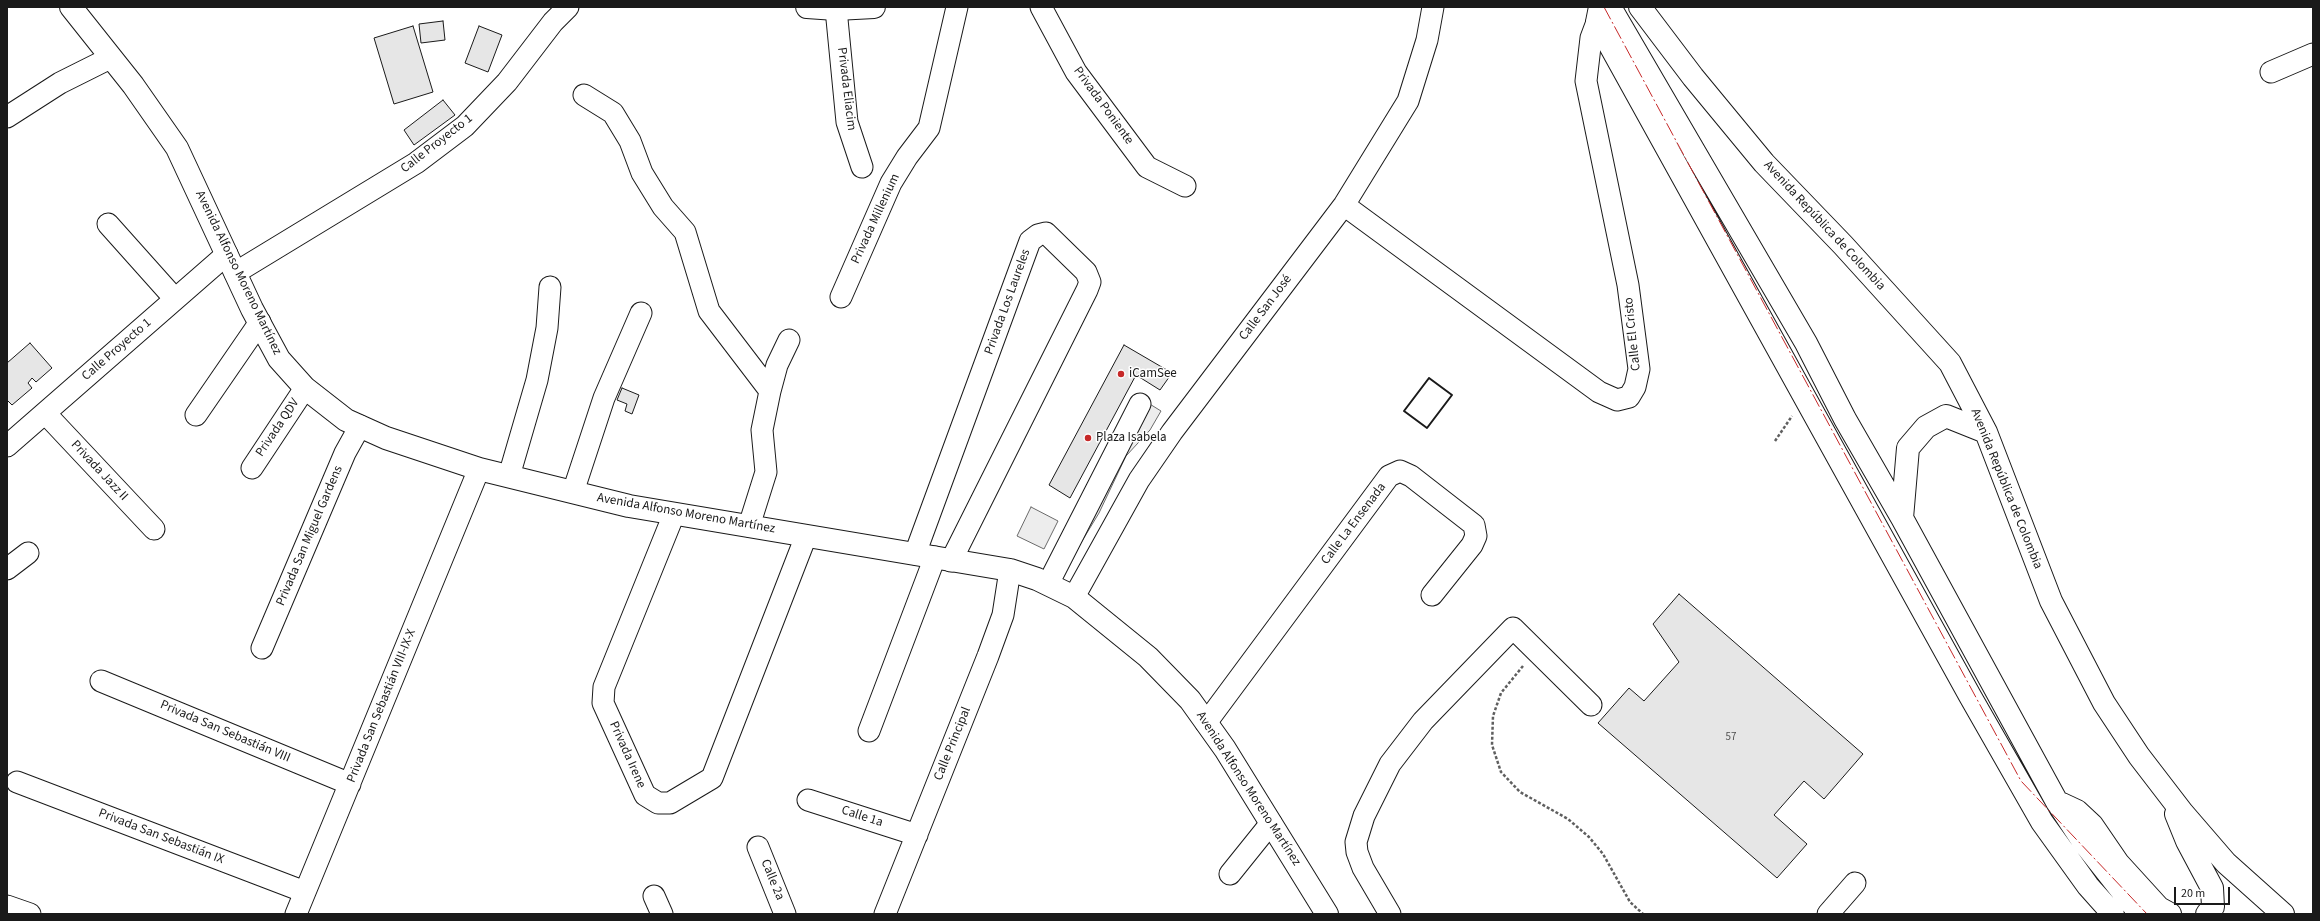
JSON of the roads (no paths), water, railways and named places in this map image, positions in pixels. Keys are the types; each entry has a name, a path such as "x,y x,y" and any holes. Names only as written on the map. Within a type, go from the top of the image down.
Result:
{"main road":[{"name":"Avenida Alfonso Moreno Martínez","path":"71,7 158,118 177,148 231,263 279,359 305,388 346,420 386,438 479,469 629,506 1010,570 1048,584 1074,597 1148,657 1190,700 1225,749 1327,914"},
{"path":"807,7 836,9 874,7"},
{"name":"Avenida República de Colombia","path":"1640,7 1693,77 1764,163 1843,245 1950,363 1986,432 2051,601 2104,703 2166,792 2226,863 2284,914"},
{"path":"1602,12 1806,343 1845,420 1902,518 2057,802 2084,843 2137,913"},
{"path":"1602,12 1881,537 2042,822 2088,886 2113,914"},
{"path":"1902,518 1908,448 1926,427 1946,416 1986,432"},
{"path":"2166,792 2187,841 2212,888 2213,907 2207,914"},
{"path":"2057,802 2077,811 2092,825 2118,863 2159,908 2170,914"}],"street":[{"name":"Calle Proyecto 1","path":"7,446 176,299 231,263 416,163 465,126 507,82 553,22 568,7"},
{"name":"Privada Millenium","path":"841,298 891,183 907,157 930,128 957,7"},
{"name":"Privada Poniente","path":"1041,7 1076,72 1147,167 1185,186"},
{"name":"Calle San José","path":"1074,597 1139,480 1172,432 1344,205 1408,101 1427,40 1433,7"},
{"name":"Privada Eliacim","path":"836,9 848,122 862,167"},
{"name":"Calle El Cristo","path":"1344,205 1599,392 1617,400 1629,397 1636,387 1639,369 1628,285 1586,81 1591,38 1602,12"},
{"path":"2270,72 2313,54"},
{"path":"7,117 60,83 110,58"},
{"path":"584,95 613,113 630,141 642,173 664,207 685,232 709,311 770,390"},
{"path":"108,224 176,299"},
{"name":"Privada Los Laureles","path":"1046,233 1086,272 1090,282 1087,290 934,557 1030,241 1038,235 1046,233"},
{"path":"509,476 536,380 547,328 550,287"},
{"path":"573,492 604,398 641,313"},
{"path":"196,415 260,322"},
{"path":"749,526 766,472 762,430 770,390 777,365 790,340"},
{"name":"Privada QDV","path":"252,468 305,388"},
{"path":"1048,584 1140,404"},
{"name":"Privada Jazz II","path":"45,413 154,529"},
{"name":"Privada San Miguel Gardens","path":"262,648 345,453 360,426"},
{"name":"Privada San Sebastián VIII-IX-X","path":"296,914 479,469"},
{"name":"Calle La Ensenada","path":"1206,723 1389,476 1400,471 1411,476 1474,525 1476,536 1472,545 1432,595"},
{"name":"Privada Irene","path":"674,514 604,687 604,703 645,795 658,803 670,803 712,778 806,536"},
{"path":"8,566 28,553"},
{"path":"869,732 934,557"},
{"name":"Calle Principal","path":"885,914 1003,615 1010,570"},
{"path":"1390,914 1363,868 1357,852 1356,842 1364,816 1390,764 1423,721 1513,628 1590,705"},
{"name":"Privada San Sebastián VIII","path":"101,681 350,784"},
{"name":"Privada San Sebastián IX","path":"17,782 306,892"},
{"name":"Calle 1a","path":"808,800 917,835"},
{"path":"1230,874 1271,823"},
{"name":"Calle 2a","path":"758,847 785,914"},
{"path":"1828,914 1855,883"},
{"path":"7,906 30,914"}],"place":[{"name":"iCamSee","path":"1121,374"},
{"name":"Plaza Isabela","path":"1088,438"}]}
